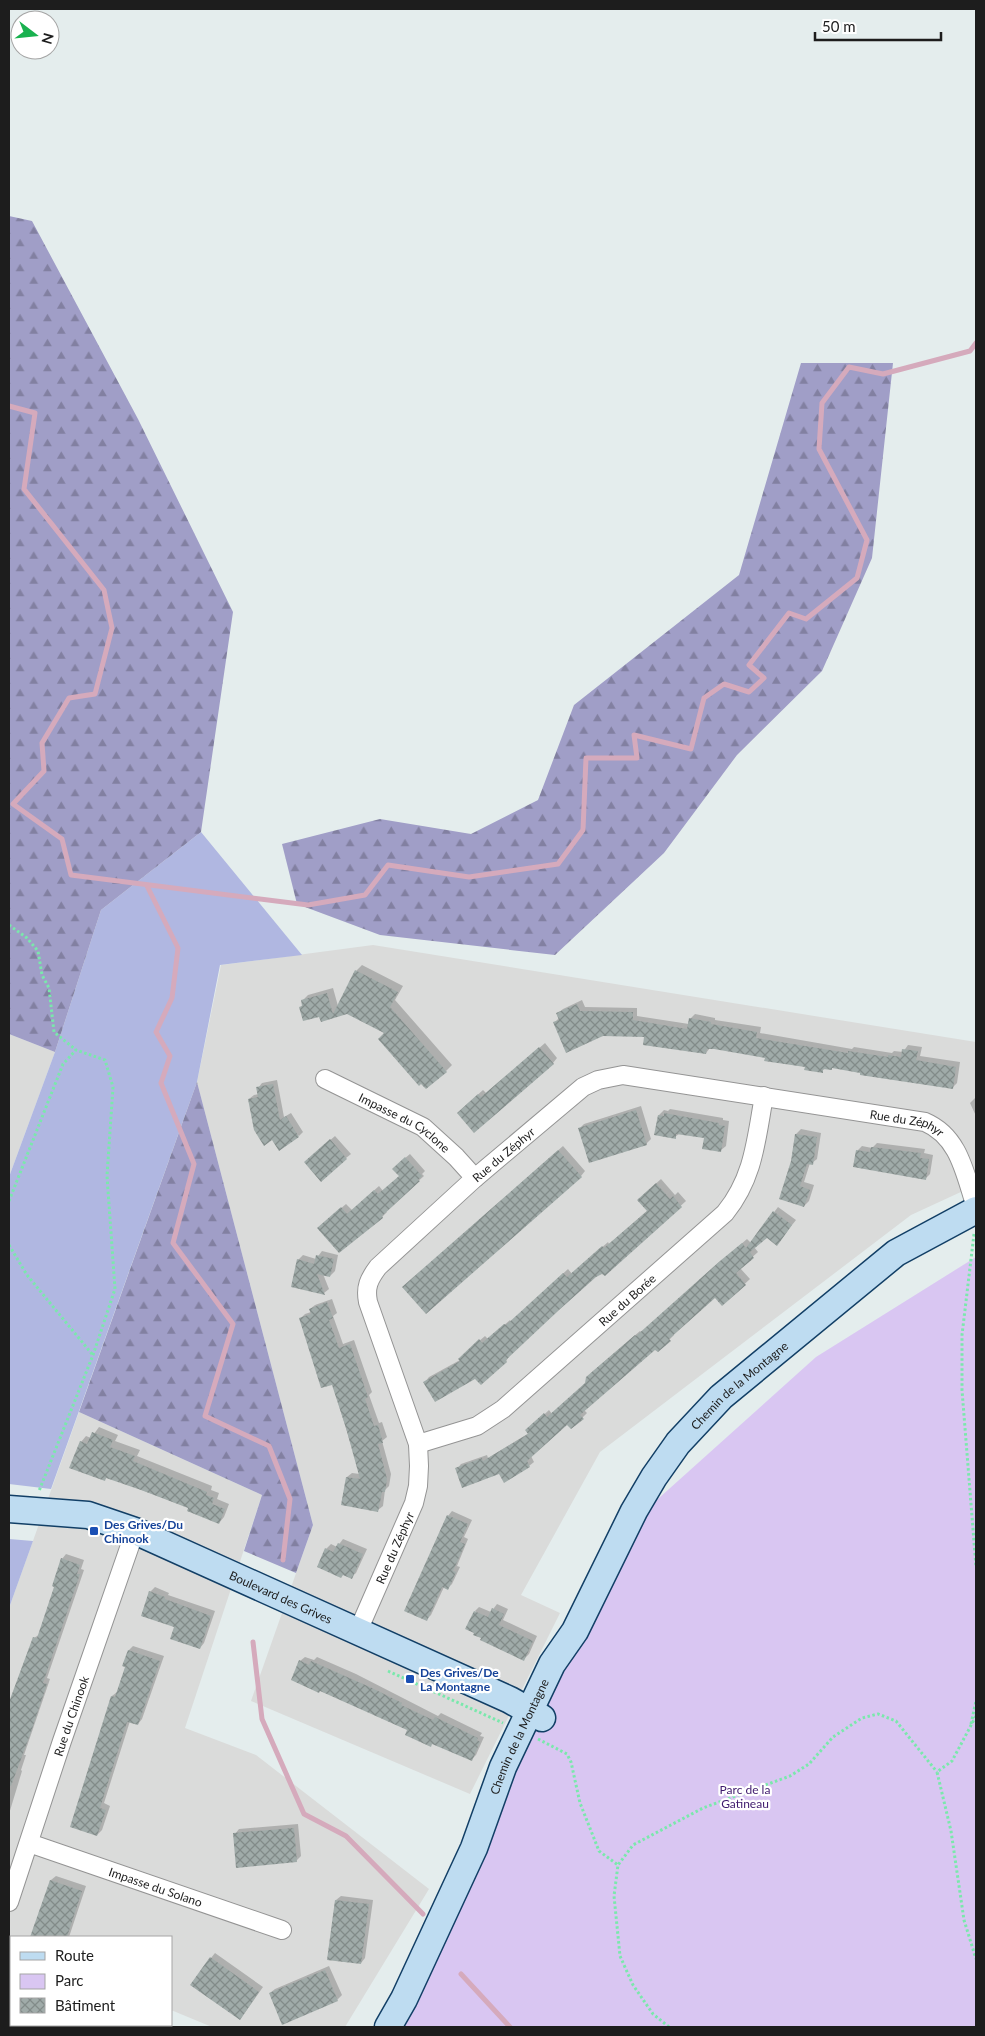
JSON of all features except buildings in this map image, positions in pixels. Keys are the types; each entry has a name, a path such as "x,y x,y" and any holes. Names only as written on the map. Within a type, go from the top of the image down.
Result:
{"street":[{"name":"Rue du Zéphyr","path":"358,1631 414,1503 418,1486 419,1466 418,1444 368,1302 366,1293 368,1283 378,1267 475,1178 583,1087 598,1080 623,1076 925,1122 936,1126 955,1148 976,1214"},
{"name":"Impasse du Cyclone","path":"325,1079 424,1127 475,1178"},
{"name":"Rue du Borée","path":"418,1444 477,1426 503,1409 725,1213 735,1200 750,1171 764,1096"},
{"name":"Chemin de la Montagne","path":"388,2027 404,1999 474,1848 510,1786 552,1664 575,1630 616,1546 654,1477 678,1443 704,1413 750,1372 896,1253 976,1214"},
{"name":"Boulevard des Grives","path":"20,1510 88,1515 135,1531 510,1700 531,1725"},
{"name":"Rue du Chinook","path":"9,1902 62,1741 135,1531"},
{"name":"Impasse du Solano","path":"29,1843 282,1930"}],"path":[{"path":"9,925 27,938 38,951 42,975 49,988 54,1032 76,1050 105,1060 113,1087 107,1176 115,1289 93,1355 20,1510"},
{"path":"9,1201 63,1064 76,1050"},
{"path":"976,1214 962,1335 962,1380 976,1568"},
{"path":"9,1244 27,1275 93,1355"},
{"path":"382,1668 531,1725 567,1754 571,1762 580,1803 599,1851 618,1865"},
{"path":"970,1727 976,1701"},
{"path":"669,2027 653,2014 633,1985 620,1956 614,1896 618,1865 632,1846 703,1808 790,1776 808,1764 833,1736 862,1718 878,1714 896,1721 937,1772 952,1831 964,1920 976,1959"},
{"path":"937,1772 952,1761 976,1716"}],"shaded area":[{"path":"201,832 302,955 220,965 197,1082 51,1489 9,1484 9,1177 55,1052 101,910"},
{"path":"373,945 976,1042 976,1185 911,1215 600,1452 521,1595 560,1613 470,1794 251,1701 313,1525 197,1082 221,965"},
{"path":"9,1034 55,1052 9,1177"},
{"path":"79,1412 262,1495 185,1728 256,1755 429,1889 345,2027 212,2027 172,2010 172,1936 10,1936 10,2026 78,2026 9,2027 9,1608"},
{"path":"9,1539 33,1541 9,1608"}],"green space":[{"path":"9,216 32,221 138,419 233,612 201,832 101,910 55,1052 9,1034"},
{"path":"801,363 893,363 872,558 822,671 737,755 664,853 555,955 380,935 297,904 282,844 380,819 471,834 538,800 574,705 739,575"},
{"path":"197,1082 313,1525 296,1573 244,1551 262,1495 79,1412"},
{"name":"Parc de la Gatineau","path":"976,1257 976,2027 375,2027 610,1542 816,1357"}],"waterway":[{"path":"9,406 35,413 24,489 104,590 112,628 95,694 69,698 42,743 44,771 13,804 62,839 71,875 308,905 365,895 388,865 469,877 558,864 583,830 586,758 637,758 634,735 691,749 704,698 724,684 749,692 764,678 749,665 789,613 806,619 857,578 867,540 819,449 822,403 849,367 883,374 970,351 976,343"},
{"path":"147,886 178,948 172,998 156,1032 170,1056 161,1083 194,1164 173,1243 233,1324 205,1416 269,1446 290,1499 283,1560"},
{"path":"253,1642 262,1719 304,1814 346,1836 423,1914"},
{"path":"461,1974 510,2027"}],"place":[{"name":"Des Grives/Du Chinook","path":"94,1531"},
{"name":"Des Grives/De La Montagne","path":"410,1679"}]}
